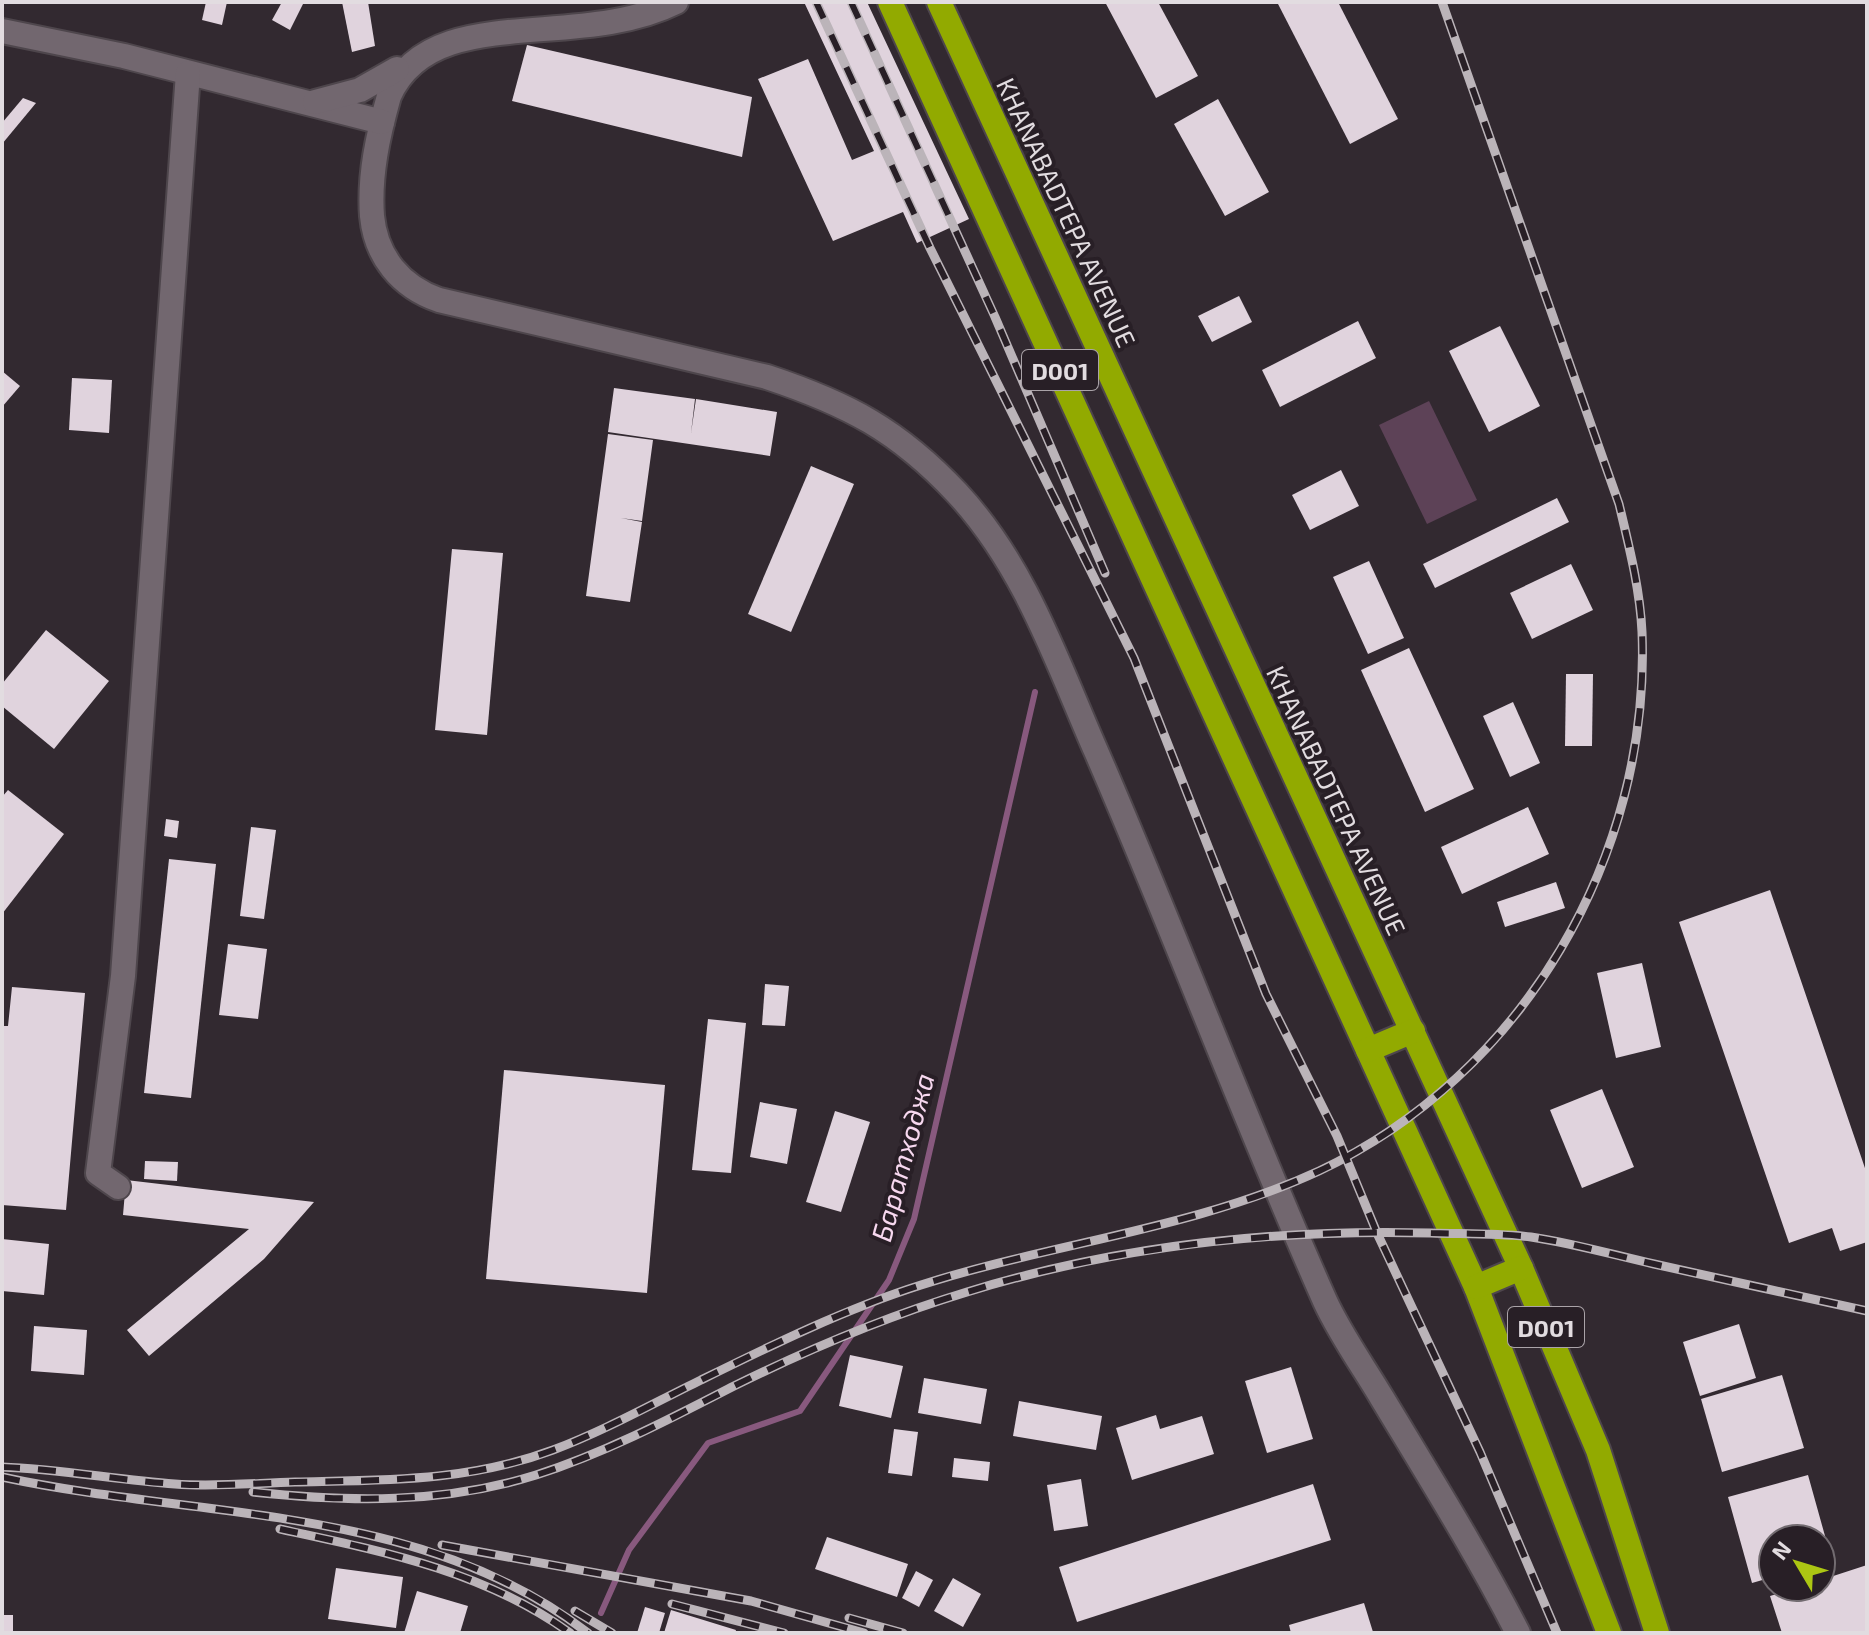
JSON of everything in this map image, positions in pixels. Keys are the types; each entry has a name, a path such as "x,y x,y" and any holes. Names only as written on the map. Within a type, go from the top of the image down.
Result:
{"highway":[{"name":"D001","path":"890,2 1476,1287 1609,1633"},
{"name":"KHANABADTEPA AVENUE","path":"939,2 1521,1268 1598,1450 1657,1633"},
{"path":"1368,1050 1413,1031"},
{"path":"1476,1287 1521,1268"}],"street":[{"path":"484,12 617,19 642,16 676,2"},
{"path":"443,21 412,46 397,69 382,122 373,175 373,225 389,265 409,286 439,300 767,377 818,394 853,409 885,429 958,494 985,527 1034,609 1141,854 1327,1305 1491,1580 1518,1633"},
{"path":"2,31 188,73 382,122"},
{"path":"304,103 360,90 397,69"},
{"path":"118,1187 98,1173 123,976 188,73"}],"shaded area":[{"path":"1429,401 1477,500 1427,524 1379,425"}],"building":[{"path":"206,2 227,2 222,25 202,20"},
{"path":"282,2 304,2 290,30 272,20"},
{"path":"342,2 368,2 375,46 352,52"},
{"path":"804,2 867,2 969,219 917,243 903,212 833,241 758,79 808,59 852,160 874,151"},
{"path":"1105,2 1158,2 1198,76 1156,98"},
{"path":"1277,2 1338,2 1398,119 1350,144"},
{"path":"527,45 752,97 742,157 512,101"},
{"path":"23,98 36,103 2,144 2,123"},
{"path":"1218,99 1269,192 1225,216 1174,124"},
{"path":"1239,296 1252,322 1212,342 1198,316"},
{"path":"1358,321 1376,358 1280,407 1262,370"},
{"path":"1500,326 1540,406 1489,432 1449,351"},
{"path":"2,371 20,386 2,407"},
{"path":"72,378 112,380 109,433 69,430"},
{"path":"614,388 695,399 691,433 696,399 777,412 770,456 608,432"},
{"path":"608,434 653,440 642,521 621,518 642,522 630,602 586,596"},
{"path":"811,466 854,484 791,632 748,614"},
{"path":"1341,470 1359,506 1310,530 1292,495"},
{"path":"1557,498 1569,522 1435,588 1423,564"},
{"path":"452,549 503,553 487,735 435,730"},
{"path":"1369,561 1404,638 1368,654 1333,577"},
{"path":"1571,564 1593,610 1532,639 1510,593"},
{"path":"46,630 109,681 54,749 2,706 2,684"},
{"path":"1409,648 1474,789 1425,812 1361,670"},
{"path":"1566,674 1593,674 1592,746 1565,746"},
{"path":"1513,702 1540,763 1510,777 1483,716"},
{"path":"8,790 64,834 2,914 2,797"},
{"path":"1528,807 1549,854 1462,894 1441,847"},
{"path":"166,819 179,821 177,838 164,836"},
{"path":"251,827 276,830 264,919 240,916"},
{"path":"169,859 216,864 191,1098 144,1093"},
{"path":"1556,882 1565,908 1505,927 1497,902"},
{"path":"1770,890 1867,1174 1867,1242 1840,1251 1832,1228 1789,1243 1679,922"},
{"path":"228,944 267,949 258,1019 219,1015"},
{"path":"1642,963 1661,1047 1616,1058 1597,973"},
{"path":"765,984 789,986 785,1026 762,1025"},
{"path":"12,987 85,993 66,1210 2,1205 2,1026 8,1026"},
{"path":"708,1019 746,1023 731,1173 692,1170"},
{"path":"504,1070 665,1085 647,1293 486,1279"},
{"path":"1602,1089 1634,1167 1582,1188 1550,1110"},
{"path":"760,1102 797,1109 787,1164 750,1157"},
{"path":"835,1111 870,1122 841,1212 806,1202"},
{"path":"145,1161 178,1162 177,1181 144,1179"},
{"path":"126,1180 314,1202 264,1259 149,1356 127,1330 249,1229 123,1215"},
{"path":"2,1239 49,1244 44,1295 2,1291"},
{"path":"1739,1324 1756,1378 1700,1396 1683,1342"},
{"path":"34,1326 87,1330 84,1375 31,1371"},
{"path":"850,1355 903,1366 891,1418 839,1406"},
{"path":"1291,1367 1313,1439 1267,1453 1245,1381"},
{"path":"1782,1375 1804,1448 1722,1472 1701,1399"},
{"path":"924,1378 987,1389 981,1424 918,1413"},
{"path":"1019,1401 1102,1416 1096,1450 1013,1436"},
{"path":"1156,1415 1160,1429 1202,1416 1214,1454 1132,1480 1116,1428"},
{"path":"894,1429 918,1432 912,1476 888,1473"},
{"path":"954,1458 990,1462 988,1481 952,1477"},
{"path":"1808,1475 1821,1523 1757,1523 1757,1582 1752,1583 1728,1497"},
{"path":"1081,1479 1088,1526 1054,1531 1047,1485"},
{"path":"1313,1484 1331,1540 1077,1622 1059,1567"},
{"path":"827,1537 908,1564 897,1597 815,1569"},
{"path":"1867,1565 1867,1633 1782,1633 1772,1603 1837,1603 1837,1575"},
{"path":"336,1568 403,1577 396,1628 328,1619"},
{"path":"916,1571 933,1580 919,1607 902,1598"},
{"path":"953,1578 981,1594 963,1627 934,1611"},
{"path":"417,1591 468,1606 460,1633 404,1633"},
{"path":"1364,1603 1373,1632 1291,1633 1289,1625"},
{"path":"645,1607 665,1613 659,1633 637,1633"},
{"path":"671,1610 736,1630 735,1633 664,1633"},
{"path":"2,1615 13,1615 13,1633 2,1633"}],"waterway":[{"name":"Баратходжа","path":"601,1613 629,1550 708,1443 800,1411 889,1280 914,1219 1035,692"}],"railway":[{"path":"816,2 930,248 1134,658 1266,994 1337,1136 1377,1233 1480,1452 1557,1633"},
{"path":"851,2 995,317 1105,573"},
{"path":"2,1467 175,1484 220,1485 426,1477 457,1474 521,1460 591,1434 782,1341 893,1295 971,1270 1173,1221 1271,1191 1319,1171 1392,1129 1457,1078 1513,1017 1560,950 1598,876 1624,797 1639,716 1642,632 1636,584 1619,504 1442,2"},
{"path":"253,1492 360,1499 431,1496 536,1475 612,1446 791,1359 908,1312 1023,1276 1138,1252 1197,1244 1373,1232 1519,1236 1577,1246 1867,1311"},
{"path":"2,1477 77,1491 306,1522 381,1538 453,1560 522,1591 588,1633"},
{"path":"280,1529 431,1566 503,1594 570,1633"},
{"path":"442,1545 751,1601 864,1633"},
{"path":"672,1604 784,1633"},
{"path":"575,1611 612,1633"},
{"path":"849,1618 903,1633"}]}
